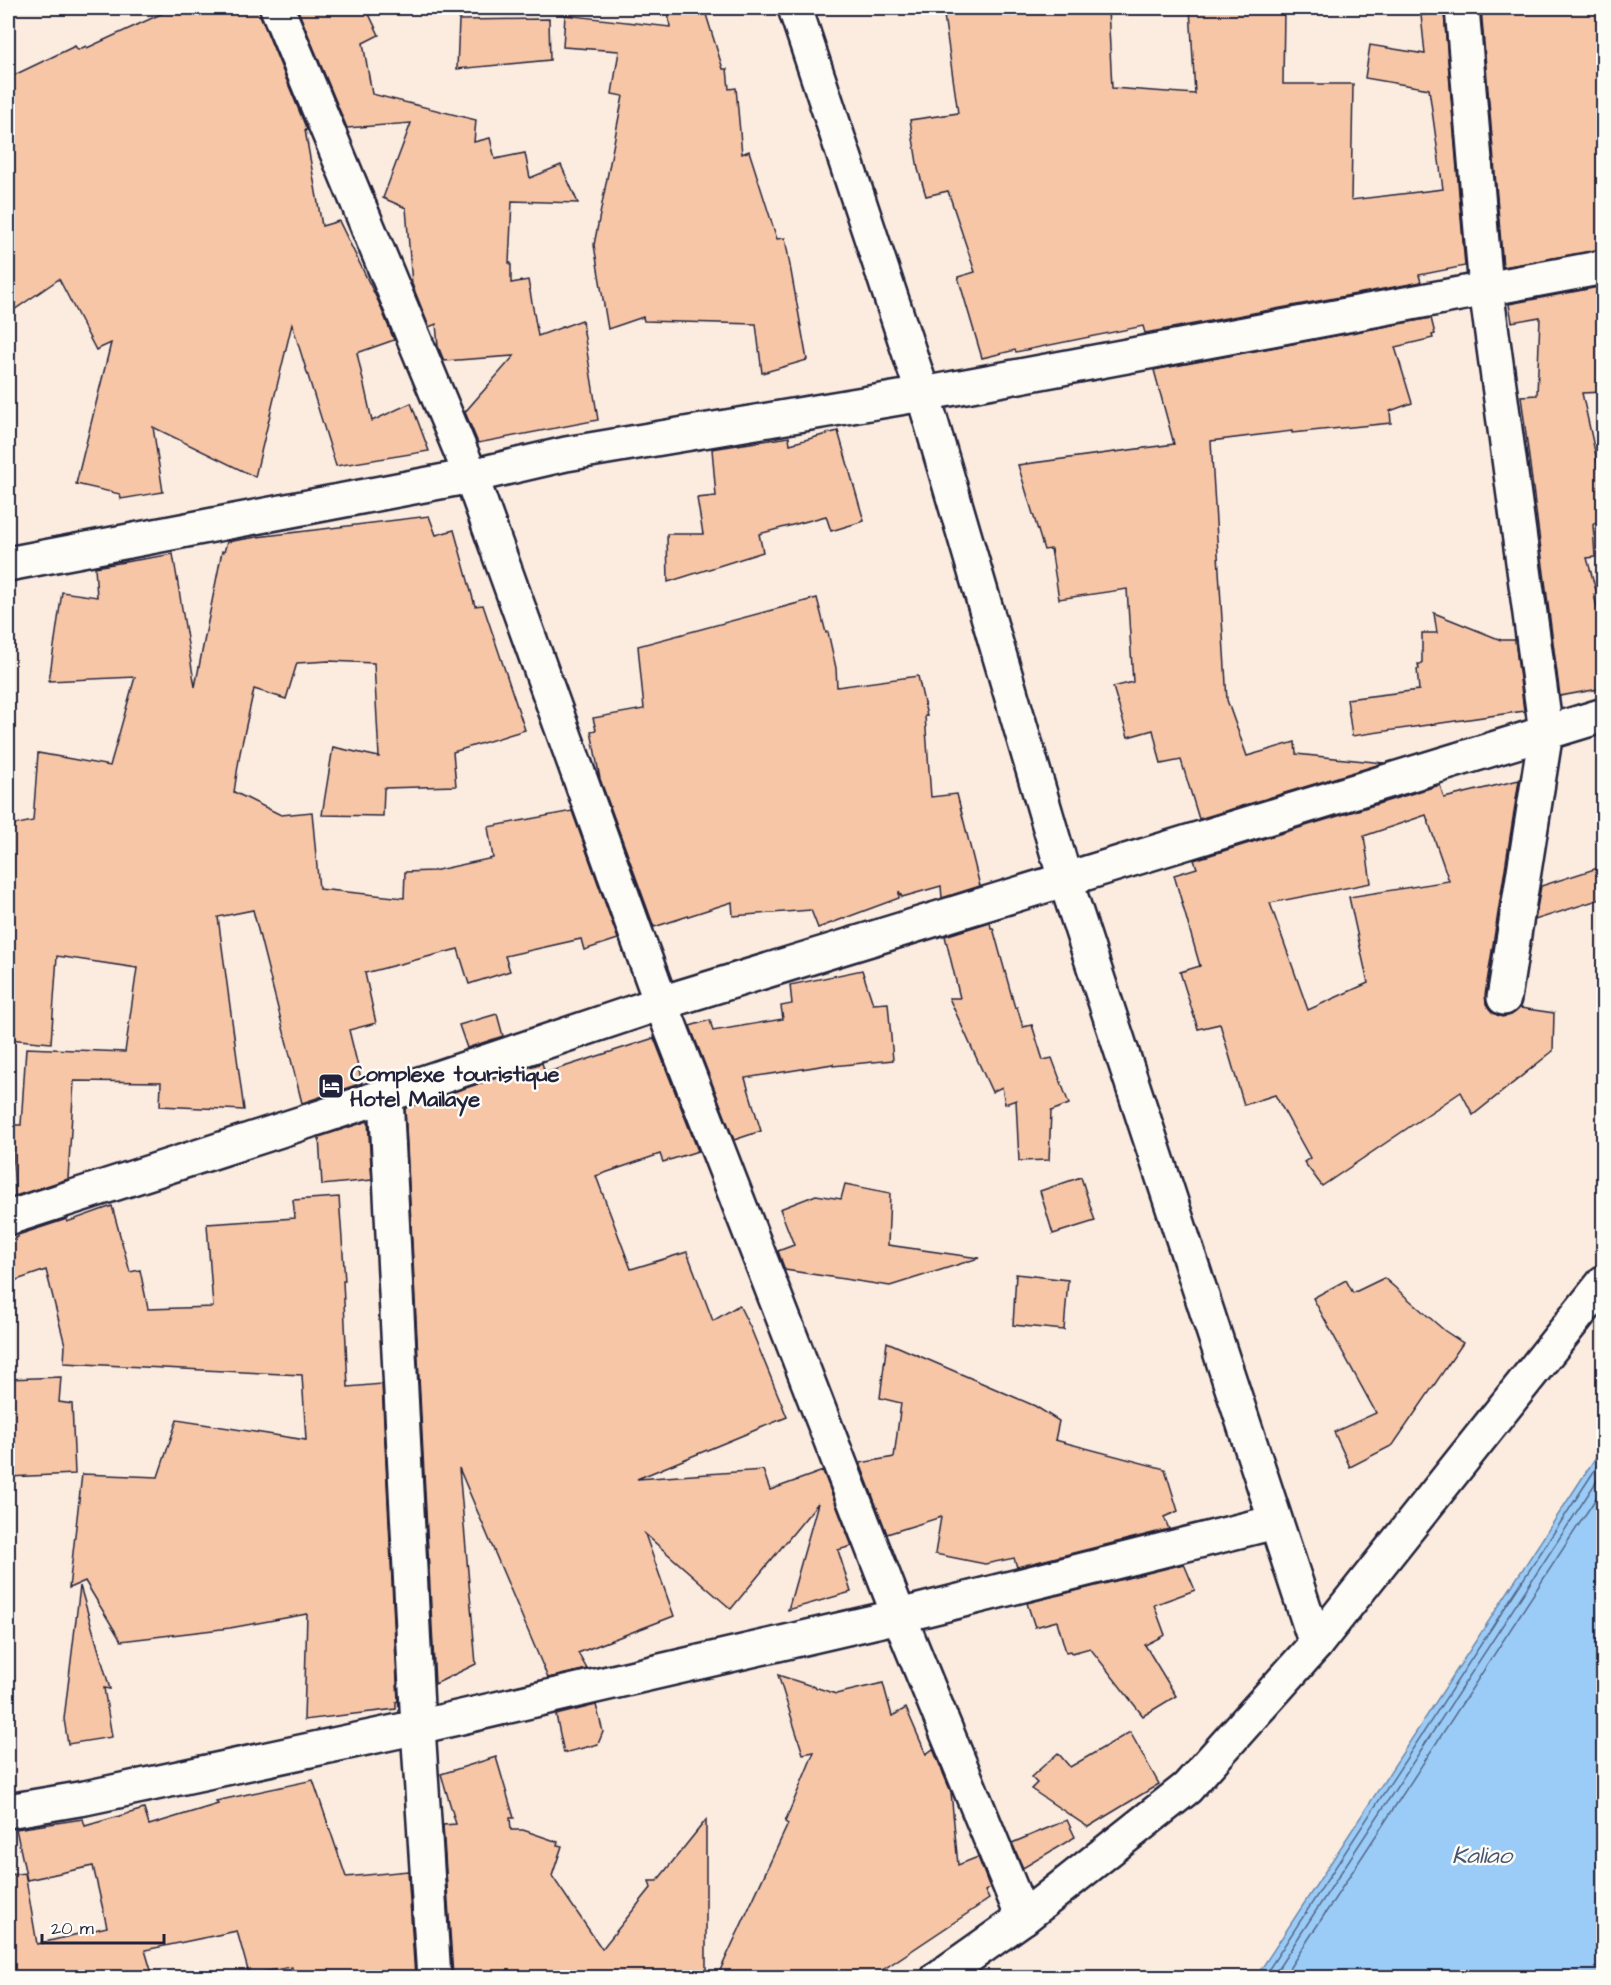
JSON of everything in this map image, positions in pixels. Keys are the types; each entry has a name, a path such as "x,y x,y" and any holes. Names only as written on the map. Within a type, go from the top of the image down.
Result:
{"street":[{"path":"277,8 471,476 661,1003 899,1616 1023,1918"},
{"path":"795,8 923,394 1065,879 1316,1644"},
{"path":"1462,8 1486,289 1546,732 1504,998"},
{"path":"8,564 471,476 567,454 923,394 1604,267"},
{"path":"8,1218 386,1096 661,1003 1604,715"},
{"path":"386,1096 418,1726 434,1977"},
{"path":"938,1977 1023,1918 1187,1788 1316,1644 1604,1282"},
{"path":"8,1811 85,1798 418,1726 899,1616 1275,1522"}],"water":[{"name":"Kaliao","path":"1603,1445 1603,1977 1256,1977 1596,1457"}],"building":[{"path":"174,8 259,8 307,130 305,130 322,226 339,221 379,303 394,340 357,353 372,421 411,403 429,451 336,466 292,324 255,477 153,427 163,492 121,499 120,494 76,484 111,343 96,350 59,279 8,314 8,78 75,46 78,50 86,46 87,48"},
{"path":"297,8 366,8 379,35 363,43 372,94 476,120 474,142 490,138 495,159 525,153 530,178 561,165 578,203 512,201 509,263 511,263 511,283 528,280 538,336 582,320 598,420 478,443 465,412 514,356 444,361 438,346 436,324 429,327 412,284 406,208 383,198 411,123 347,128"},
{"path":"704,8 723,69 727,69 729,89 736,88 742,154 749,151 777,239 785,238 807,360 762,373 756,324 644,321 643,317 608,329 594,245 623,96 612,94 619,51 563,47 565,15 670,27 668,11"},
{"path":"943,8 1108,8 1112,88 1195,94 1190,8 1284,8 1283,84 1353,84 1351,200 1443,189 1429,89 1365,78 1370,45 1425,54 1421,15 1444,13 1465,266 1419,275 1421,282 1145,333 1143,326 982,358 958,277 975,272 948,191 926,196 918,169 910,120 958,113"},
{"path":"1481,8 1604,8 1604,249 1503,267"},
{"path":"549,19 550,60 457,69 459,20"},
{"path":"1604,286 1604,392 1582,393 1604,492 1604,522 1593,524 1595,557 1587,558 1597,594 1594,595 1604,635 1604,688 1560,696 1521,396 1537,395 1540,317 1512,322 1509,304"},
{"path":"1431,318 1435,334 1432,335 1433,338 1395,347 1412,403 1390,411 1391,423 1292,433 1292,431 1211,441 1227,700 1247,756 1295,742 1296,754 1384,763 1199,819 1181,760 1161,764 1153,730 1128,737 1113,687 1133,682 1127,589 1059,599 1051,549 1044,550 1018,465 1174,444 1154,370"},
{"path":"838,431 864,521 831,531 826,516 759,534 763,552 668,582 667,534 703,534 697,498 716,496 712,449 789,437 790,444"},
{"path":"429,516 436,535 454,530 475,606 483,605 525,730 453,752 456,786 384,788 383,816 322,815 333,747 379,757 374,663 329,661 297,663 286,699 254,689 234,792 281,815 312,812 319,889 404,898 405,872 433,871 493,858 488,827 572,811 618,939 584,950 581,939 505,956 510,971 469,984 458,949 365,973 376,1023 349,1030 362,1083 302,1103 253,910 218,917 244,1110 160,1106 161,1082 74,1081 68,1179 15,1196 14,1125 21,1125 26,1048 125,1052 137,968 57,956 51,1043 8,1039 8,826 33,821 38,753 110,766 135,677 49,681 62,592 97,597 95,567 173,554 195,687 222,551 224,552 227,542"},
{"path":"817,598 826,633 828,632 836,668 837,687 918,676 927,716 925,716 931,797 957,794 980,886 942,898 941,886 902,897 899,891 899,898 818,928 811,910 733,916 732,902 654,927 600,779 591,731 596,730 593,718 644,709 638,646"},
{"path":"1434,613 1501,640 1515,640 1524,711 1352,736 1347,699 1419,690 1417,669 1419,669 1418,664 1422,664 1422,633 1437,633"},
{"path":"1519,780 1485,995 1486,1004 1493,1013 1502,1017 1511,1015 1520,1008 1554,1013 1553,1051 1473,1115 1461,1092 1322,1186 1304,1162 1310,1158 1275,1095 1244,1105 1220,1024 1198,1029 1180,972 1200,966 1174,875 1197,868 1194,860 1440,785 1444,798","holes":["1426,815 1449,881 1349,897 1368,983 1308,1010 1270,903 1371,883 1364,836"]},
{"path":"1604,866 1604,898 1535,920 1541,886"},
{"path":"990,922 1015,1008 1017,1007 1023,1027 1032,1025 1043,1060 1052,1058 1069,1104 1051,1111 1049,1160 1019,1161 1016,1100 1005,1104 1002,1087 992,1092 949,998 960,998 945,936"},
{"path":"862,970 873,1004 888,1003 893,1060 833,1066 833,1064 745,1078 761,1131 734,1140 690,1026 710,1020 713,1031 783,1019 781,1006 792,1004 790,985"},
{"path":"497,1014 503,1036 467,1048 459,1025"},
{"path":"654,1038 698,1151 663,1162 660,1154 596,1176 631,1269 687,1252 713,1321 739,1305 787,1417 637,1479 763,1470 770,1490 823,1471 852,1546 838,1550 851,1592 788,1610 818,1503 731,1609 645,1534 674,1616 578,1653 587,1669 548,1678 459,1468 476,1664 435,1684 405,1108 542,1063 545,1073"},
{"path":"368,1121 372,1180 322,1185 319,1137"},
{"path":"1081,1177 1095,1221 1053,1234 1040,1191"},
{"path":"845,1184 890,1193 888,1245 979,1258 890,1286 785,1270 778,1251 794,1245 780,1209 816,1195 841,1199"},
{"path":"339,1197 345,1281 343,1281 348,1387 382,1384 398,1701 396,1709 304,1720 307,1614 230,1628 121,1641 85,1581 69,1588 82,1474 158,1477 177,1420 306,1440 302,1375 64,1363 65,1345 46,1270 8,1283 8,1241 18,1235 67,1219 67,1222 112,1206 130,1272 140,1270 148,1309 213,1307 207,1224 295,1218 293,1200"},
{"path":"1016,1274 1068,1280 1064,1330 1013,1325"},
{"path":"1384,1278 1445,1331 1463,1343 1393,1445 1350,1467 1334,1432 1376,1413 1313,1298 1346,1280 1353,1293"},
{"path":"887,1342 1035,1406 1059,1421 1055,1440 1165,1469 1178,1511 1164,1517 1169,1529 1017,1567 1014,1558 985,1564 935,1554 941,1517 887,1534 860,1463 894,1457 901,1403 880,1398"},
{"path":"61,1377 59,1402 72,1404 75,1474 8,1477 8,1379"},
{"path":"1184,1564 1195,1590 1154,1605 1165,1635 1145,1645 1176,1696 1143,1716 1090,1648 1072,1653 1071,1651 1066,1652 1057,1621 1035,1627 1027,1603"},
{"path":"80,1586 110,1689 104,1688 112,1737 68,1744 64,1719"},
{"path":"778,1675 836,1694 883,1683 892,1716 906,1708 926,1754 933,1749 951,1792 958,1865 978,1857 990,1888 985,1891 989,1899 872,1977 717,1977 788,1824 785,1822 814,1752 803,1754"},
{"path":"596,1705 603,1732 598,1744 564,1753 556,1715"},
{"path":"1130,1732 1159,1784 1088,1827 1031,1789 1037,1783 1031,1777 1058,1753 1070,1767"},
{"path":"496,1757 514,1818 510,1818 511,1830 523,1830 558,1842 557,1845 562,1846 552,1876 602,1949 651,1888 649,1881 657,1881 706,1820 706,1977 453,1977 443,1825 456,1824 441,1774"},
{"path":"313,1780 346,1877 408,1871 415,1977 293,1977 292,1967 249,1974 237,1931 145,1950 153,1977 10,1977 8,1875 25,1873 37,1944 107,1927 93,1866 27,1880 16,1829 83,1819 85,1826 144,1809 149,1825 218,1804 216,1801"},
{"path":"1067,1820 1075,1837 1023,1868 1012,1843"}],"place":[{"name":"Complexe touristique Hotel Mailaye","path":"331,1086"}]}
